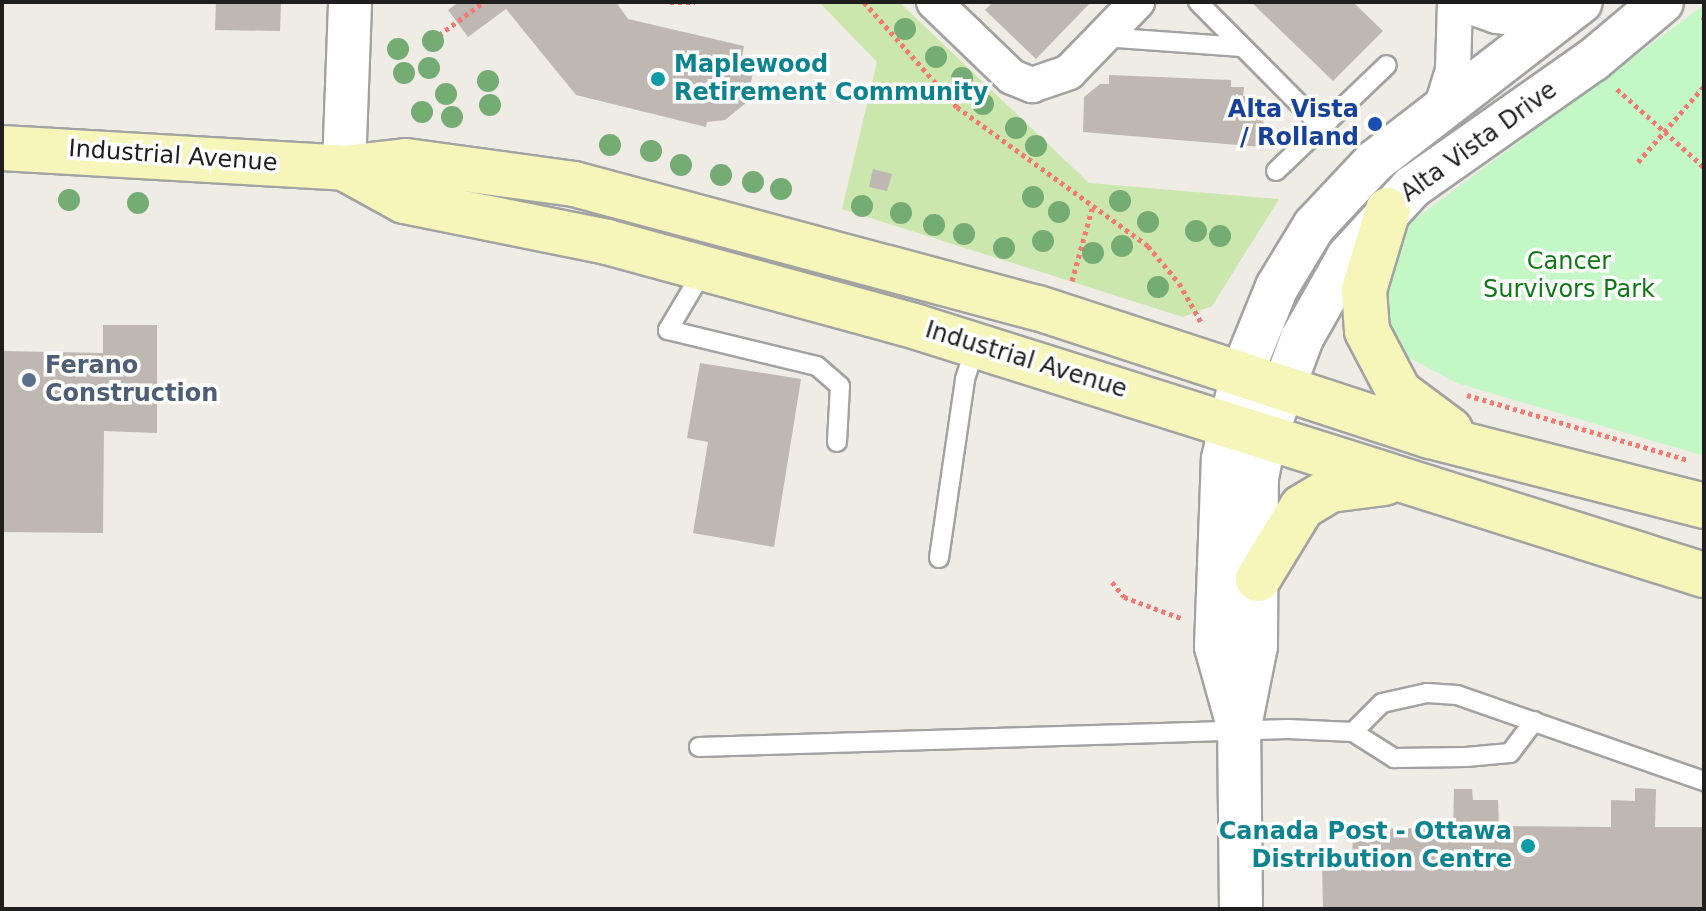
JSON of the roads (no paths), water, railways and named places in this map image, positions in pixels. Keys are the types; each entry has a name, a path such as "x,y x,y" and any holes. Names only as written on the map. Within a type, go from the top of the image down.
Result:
{"main road":[{"name":"Industrial Avenue","path":"2,148 118,151 344,168 406,161 574,184 1008,300 1283,385 1430,436 1704,506"},
{"name":"Industrial Avenue","path":"344,168 404,201 607,242 976,345 1398,483 1704,575"},
{"path":"1388,210 1364,290 1367,331 1384,372 1416,408 1443,427 1526,461"},
{"path":"1258,579 1302,507 1351,484 1398,483"}],"street":[{"path":"344,168 350,2"},
{"path":"934,2 1012,77 1032,85 1069,72 1137,2"},
{"path":"1441,109 1453,70 1456,2 1496,16 1528,20 1572,9"},
{"name":"Alta Vista Drive","path":"1246,432 1283,385 1332,279 1388,210 1424,178 1629,32 1662,2"},
{"name":"Alta Vista Drive","path":"1246,432 1242,373 1277,287 1314,226 1375,161 1572,9"},
{"path":"1241,909 1239,731 1256,646 1258,579 1257,478 1246,432"},
{"path":"1239,731 1216,647 1246,432"}],"lane":[{"path":"1198,2 1322,127"},
{"path":"1103,37 1242,47"},
{"path":"1276,171 1387,65"},
{"path":"704,269 668,330 817,366 840,386 837,442"},
{"path":"939,558 965,379 976,345"},
{"path":"1353,732 1382,703 1427,693 1457,695 1704,781"},
{"path":"699,747 1239,731 1353,732 1394,758 1466,757 1510,753 1534,721"}],"place":[{"name":"Maplewood Retirement Community","path":"658,79"},
{"name":"Alta Vista / Rolland","path":"1375,124"},
{"name":"Ferano Construction","path":"29,380"},
{"name":"Canada Post - Ottawa Distribution Centre","path":"1528,846"}],"park label":[{"name":"Cancer Survivors Park","path":"1569,276"}]}
